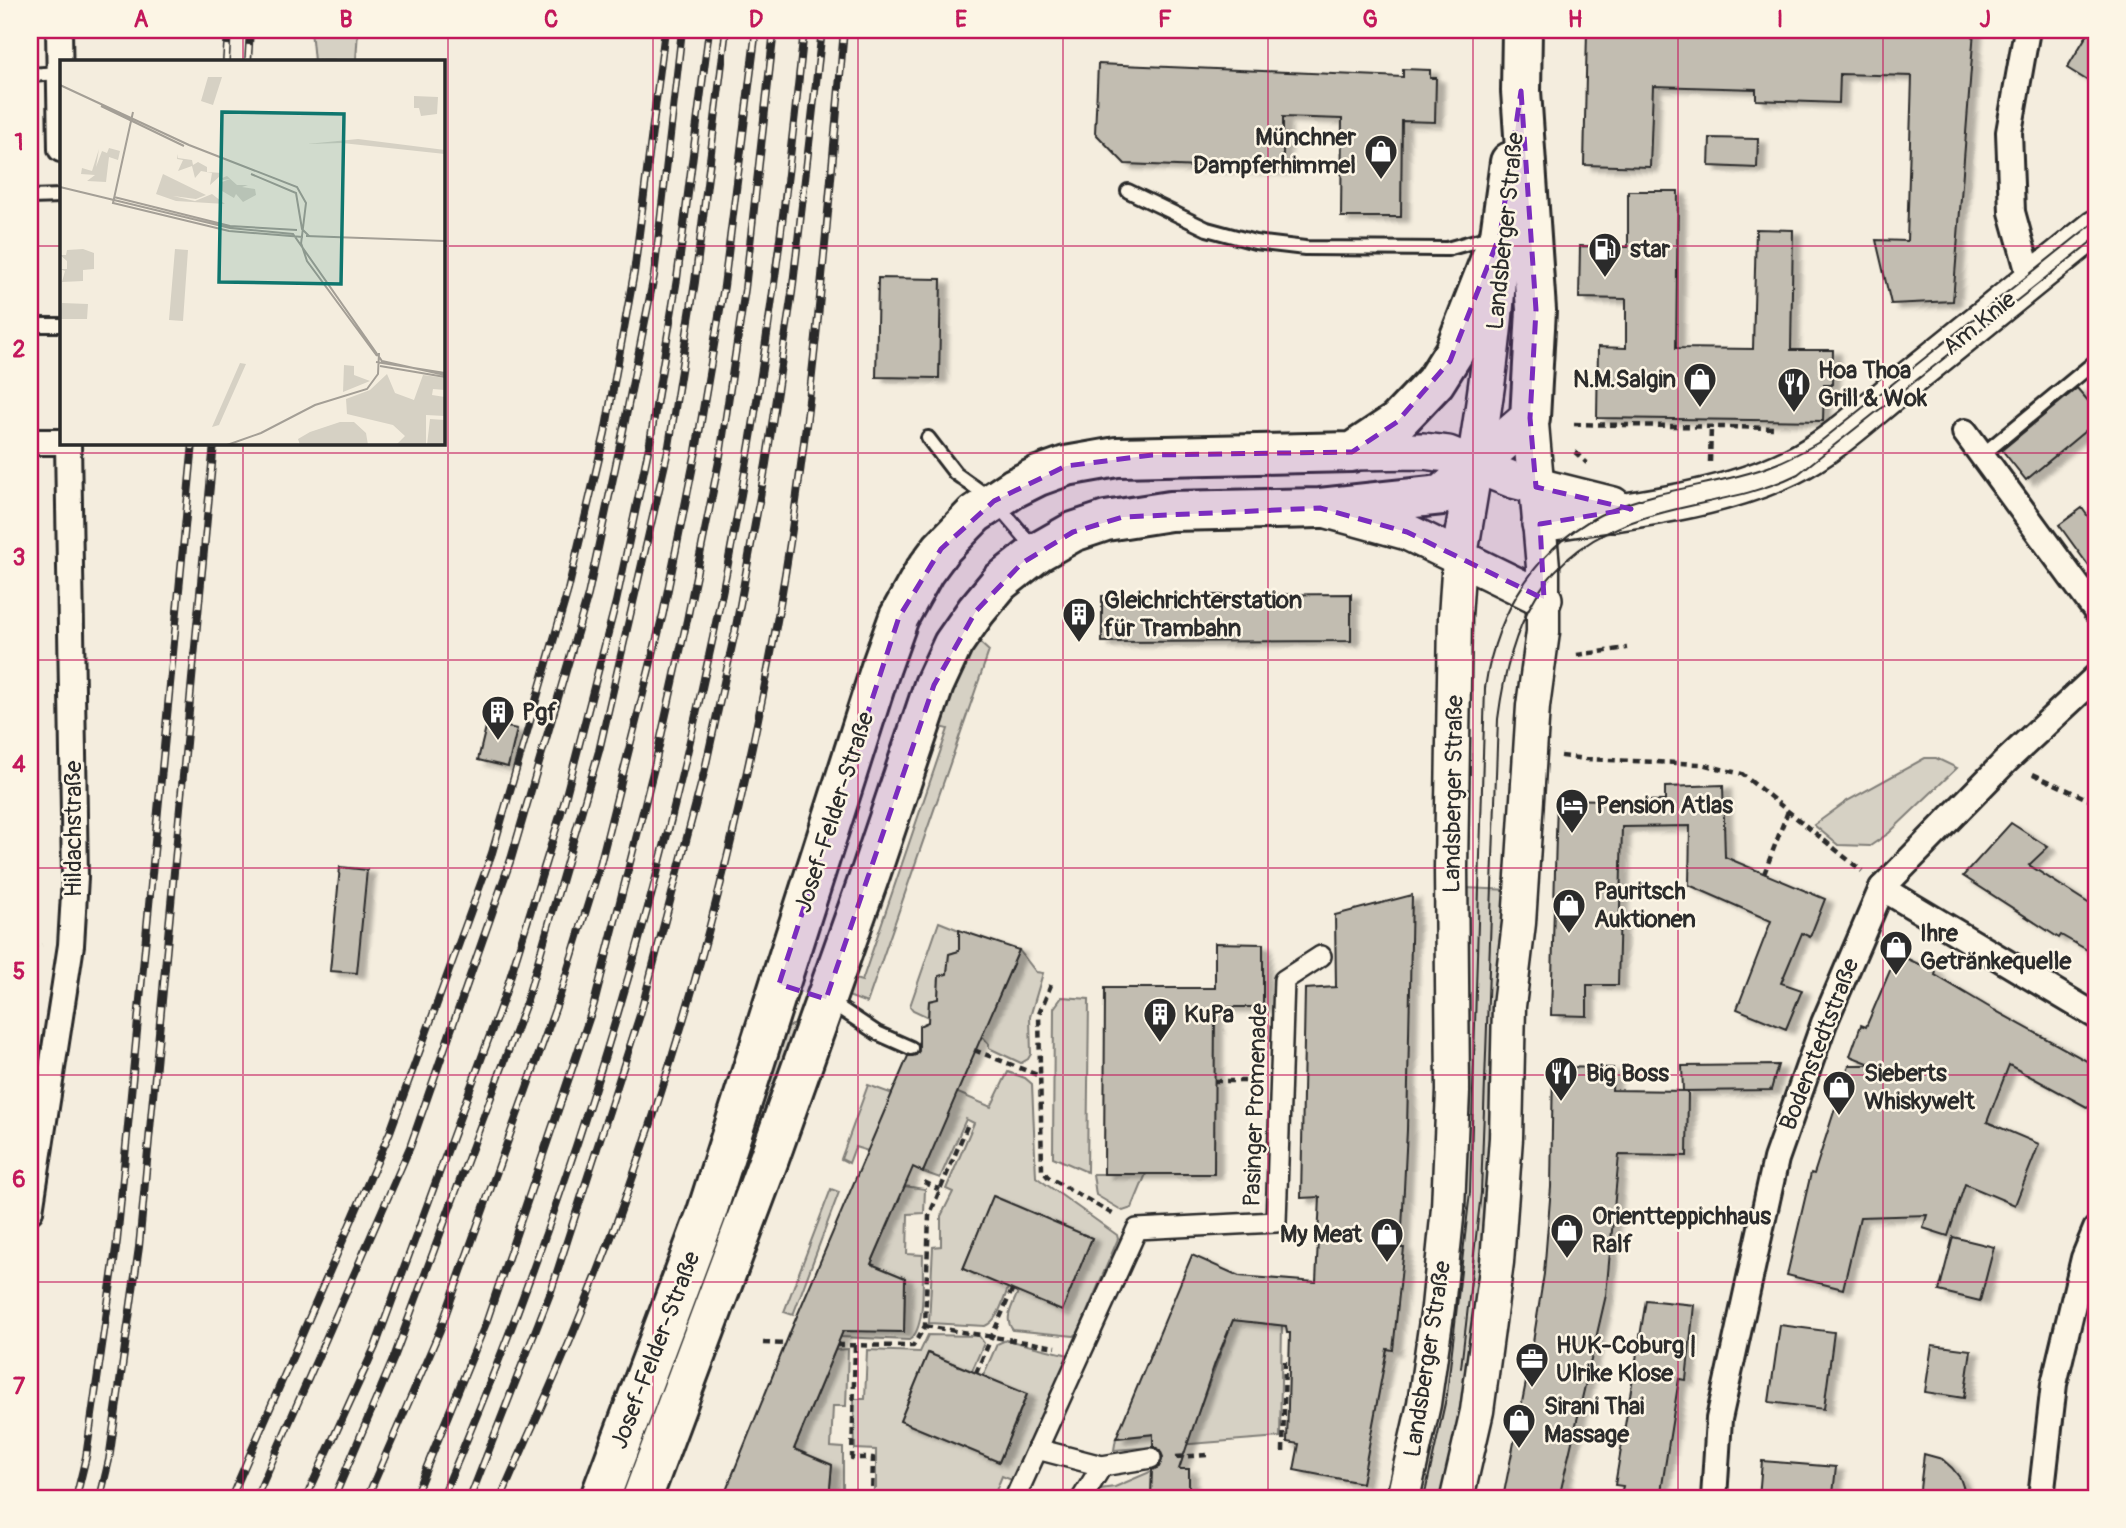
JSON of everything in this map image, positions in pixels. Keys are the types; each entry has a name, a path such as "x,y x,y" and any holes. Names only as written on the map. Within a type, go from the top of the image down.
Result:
{"main road":[{"name":"Landsberger Straße","path":"1459,558 1484,410 1496,316 1516,236 1522,30"},
{"name":"Am Knie","path":"1540,524 1720,491 1793,466 1846,430 2096,228"},
{"name":"Landsberger Straße","path":"1516,236 1536,310 1530,418 1536,487"},
{"path":"1352,452 1410,410 1443,371 1516,236"},
{"path":"1474,465 1530,418"},
{"name":"Josef-Felder-Straße","path":"600,1498 706,1215 835,807 899,617 924,572 957,529 994,500 1038,476 1088,460 1152,455 1423,451 1448,454 1474,465 1442,495 1320,508 1143,513 1092,525 1073,532 1038,552 1000,582 976,611 953,644 934,685 764,1172 642,1498"},
{"name":"Am Knie","path":"1474,465 1536,487 1631,509"},
{"name":"Josef-Felder-Straße","path":"1320,508 1398,529 1459,558"},
{"path":"1459,558 1544,599"},
{"path":"779,984 826,999"}],"street":[{"path":"59,30 60,73"},
{"path":"2027,30 2009,132 2012,212 2031,281"},
{"path":"1965,432 2096,611"},
{"path":"30,442 60,442"},
{"name":"Hildachstraße","path":"30,1211 39,1096 71,945 75,877 68,444"},
{"name":"Landsberger Straße","path":"1457,1498 1477,1411 1497,1262 1506,1138 1509,1006 1519,923 1531,727 1542,639 1544,599 1536,487"},
{"name":"Landsberger Straße","path":"1403,1498 1427,1380 1448,1208 1453,1091 1451,868 1455,617 1459,558"},
{"name":"Bodenstedtstraße","path":"1714,1498 1719,1419 1776,1159 1824,1023 1882,888 2006,762 2096,677"},
{"path":"1882,888 2096,1016"},
{"name":"Pasinger Promenade","path":"1131,1226 1276,1222 1284,980 1321,956"},
{"path":"1015,1498 1131,1226"},
{"path":"2041,1498 2054,1384 2084,1258 2096,1229"},
{"path":"1037,1449 1102,1466 1151,1458"},
{"path":"1082,1498 1102,1466"}],"lane":[{"path":"30,75 60,73"},
{"path":"1128,191 1207,229 1255,242 1292,246 1447,249 1516,236"},
{"path":"30,197 60,196"},
{"path":"30,325 60,325"},
{"path":"1982,455 2096,361"},
{"path":"928,438 955,473 994,500 1038,552"},
{"path":"826,999 877,1033 911,1048"}],"path":[{"path":"1574,424 1774,428"},
{"path":"1577,655 1627,648"},
{"path":"1553,755 1728,768 1742,774 1882,888"},
{"path":"2006,762 2096,803"},
{"path":"1764,874 1788,811"},
{"path":"1051,985 1039,1014 1042,1170 1048,1177 1131,1226"},
{"path":"974,1050 1040,1076"},
{"path":"1214,1081 1237,1081"},
{"path":"837,1345 913,1346 925,1326 929,1216 968,1124"},
{"path":"924,1182 940,1190"},
{"path":"976,1373 1012,1290"},
{"path":"925,1326 1077,1350"},
{"path":"762,1343 786,1344"},
{"path":"855,1345 852,1458 873,1458 872,1498"},
{"path":"1283,1452 1285,1358"}],"highlighted area":[{"path":"1521,91 1536,310 1530,418 1536,487 1631,509 1540,524 1544,599 1407,532 1320,508 1123,517 1073,532 1022,563 976,611 934,685 826,999 779,984 899,617 941,549 994,501 1066,466 1152,455 1352,452 1397,422 1450,361 1500,235"}],"shaded area":[{"path":"311,30 358,30 356,60 314,60"},
{"path":"977,640 989,651 867,1003 845,995 851,978 862,981 948,729 936,726 949,690"},
{"path":"1925,758 1936,758 1957,768 1889,833 1870,846 1838,845 1814,825 1847,801"},
{"path":"1464,888 1511,890 1489,1195 1466,1397 1444,1498 1414,1498 1462,1191 1469,979"},
{"path":"939,922 959,930 959,951 949,954 947,974 939,976 938,999 929,1001 928,1017 910,1006"},
{"path":"1019,950 1036,972 1043,973 1030,1017 1031,1054 1021,1063 989,1048 981,1035"},
{"path":"1062,997 1089,999 1087,1172 1053,1157 1054,1008"},
{"path":"792,1025 798,1027 625,1498 617,1498 780,1040"},
{"path":"1008,1072 1025,1078 1032,1084 1036,1177 1117,1235 1118,1239 1078,1333 1074,1336 1013,1330 1009,1317 1018,1292 1062,1310 1092,1238 994,1196 963,1269 1008,1288 1000,1310 985,1326 929,1323 933,1247 941,1246 941,1216 953,1192 946,1189 974,1123 966,1119 940,1178 923,1172 956,1092 991,1107"},
{"path":"868,1085 893,1094 868,1151 855,1147 849,1163 841,1159"},
{"path":"1093,1174 1146,1174 1132,1208 1123,1211 1096,1195"},
{"path":"904,1186 925,1189 924,1213 908,1214 907,1254 923,1255 919,1325 909,1340 840,1337 843,1331 904,1331 905,1278 871,1264"},
{"path":"831,1189 839,1192 793,1315 784,1312"},
{"path":"1233,1320 1282,1325 1280,1437 1114,1450 1116,1438 1191,1431"},
{"path":"928,1335 979,1336 984,1343 972,1371 928,1353 900,1421 999,1462 1027,1395 983,1376 997,1344 1006,1340 1069,1355 1014,1481 1002,1476 993,1498 873,1498 876,1488 876,1450 855,1449 854,1399 865,1399 867,1350 920,1352"},
{"path":"848,1349 846,1406 833,1406 831,1447 843,1448 843,1498 829,1498 832,1465 794,1449 835,1350"},
{"path":"1152,1471 1151,1498 1089,1498 1092,1490 1115,1487"}],"building":[{"path":"1587,30 1974,30 1953,301 1891,304 1876,240 1907,241 1912,76 1840,74 1839,103 1756,100 1756,89 1653,86 1650,167 1584,165"},
{"path":"2090,30 2096,30 2096,86 2067,68"},
{"path":"1098,64 1403,77 1403,69 1430,70 1430,78 1436,78 1435,122 1402,121 1401,217 1341,217 1342,119 1283,117 1283,170 1125,164 1095,133"},
{"path":"1710,138 1758,139 1757,168 1709,166"},
{"path":"1628,191 1678,191 1676,348 1753,349 1756,229 1793,230 1791,350 1833,350 1832,385 1824,385 1823,421 1597,418 1598,347 1626,348 1626,299 1579,298 1580,246 1628,247"},
{"path":"878,278 941,279 939,378 876,377"},
{"path":"2077,388 2096,410 2096,422 2026,480 2002,450"},
{"path":"2082,508 2096,528 2096,576 2059,525"},
{"path":"1351,594 1351,641 1102,642 1102,596"},
{"name":"Pgf","path":"487,723 517,729 508,767 478,760"},
{"path":"1723,785 1725,857 1825,899 1810,937 1802,933 1781,983 1802,990 1786,1029 1737,1009 1771,921 1689,885 1690,826 1622,827 1618,985 1587,985 1587,1016 1551,1015 1557,799 1665,801 1665,787"},
{"path":"2011,823 2048,847 2029,865 2096,908 2096,955 2061,935 2059,938 1963,876"},
{"path":"340,867 367,870 357,973 330,971"},
{"path":"1412,895 1407,1130 1401,1248 1404,1248 1393,1350 1387,1349 1362,1483 1294,1470 1299,1444 1287,1442 1290,1333 1287,1333 1286,1326 1233,1320 1215,1363 1179,1469 1189,1469 1189,1498 1151,1498 1152,1470 1159,1467 1163,1457 1160,1450 1153,1446 1153,1434 1116,1438 1192,1255 1239,1276 1316,1282 1320,1197 1301,1198 1305,989 1336,987 1335,915"},
{"path":"959,930 1019,950 923,1172 913,1167 871,1264 905,1278 904,1332 843,1331 794,1449 832,1465 829,1498 723,1498 791,1330 908,1056 916,1055 919,1051 919,1026 928,1022 929,1001 938,999 939,976 947,974 949,954 959,951"},
{"name":"KuPa","path":"1215,943 1263,944 1263,1007 1215,1007 1214,1174 1104,1174 1105,988 1215,988"},
{"path":"1897,954 1936,972 1935,975 1994,1010 2096,1066 2096,1112 2009,1065 1987,1122 2039,1144 2015,1205 1965,1184 1948,1236 1923,1228 1927,1215 1860,1217 1843,1289 1787,1275 1811,1173 1814,1174 1849,1065 1873,1065 1850,1056 1861,1025 1866,1027"},
{"path":"1778,1065 1771,1090 1683,1091 1682,1066"},
{"path":"1553,1067 1613,1068 1612,1090 1688,1091 1687,1156 1619,1155 1606,1295 1559,1498 1503,1498 1544,1274 1551,1187"},
{"path":"993,1196 1092,1238 1062,1311 963,1269"},
{"path":"1953,1237 1994,1247 1980,1301 1939,1291"},
{"path":"1646,1300 1694,1305 1686,1380 1679,1379 1660,1498 1620,1498 1623,1486 1615,1485"},
{"path":"1780,1325 1834,1332 1824,1409 1769,1402"},
{"path":"1932,1345 1971,1350 1964,1398 1925,1392"},
{"path":"928,1353 1027,1394 999,1462 900,1421"},
{"path":"1924,1454 1942,1459 1952,1468 1960,1478 1967,1498 1919,1498"},
{"path":"1762,1461 1836,1467 1833,1494 1799,1491 1798,1498 1759,1498"}],"tram line":[{"path":"1424,1498 1447,1394 1470,1192 1485,688 1499,632 1511,606 1543,559 1563,539 1587,522 1632,502 1768,467 1821,441 2096,221"},
{"path":"1461,1368 1481,1193 1498,719 1514,644 1527,612 1544,584 1566,560 1593,540 1626,524 1750,492 1798,474 2096,238"}],"railway":[{"path":"226,60 228,30"},
{"path":"248,60 250,30"},
{"path":"231,1498 390,1132 492,853 568,590 605,433 634,273 665,30"},
{"path":"256,1498 410,1147 511,859 588,595 654,276 682,30"},
{"path":"306,1498 375,1347 504,997 564,803 616,602 650,442 677,279 709,30"},
{"path":"334,1498 395,1355 526,1003 599,751 669,446 695,282 726,30"},
{"path":"367,1498 440,1330 559,998 600,865 663,614 696,451 724,286 756,30"},
{"path":"414,1498 486,1323 594,1004 655,764 720,456 745,289 774,30"},
{"path":"442,1498 494,1373 541,1247 625,989 661,858 722,594 747,461 779,246 804,30"},
{"path":"470,1498 551,1291 640,1015 705,769 735,632 766,464 792,293 822,30"},
{"path":"501,1498 574,1331 633,1178 683,1021 733,834 773,643 798,491 816,337 844,30"},
{"path":"76,1498 86,1457 117,1241 193,444"},
{"path":"100,1498 109,1460 139,1247 214,444"}],"place":[{"name":"Münchner Dampferhimmel","path":"1381,181"},
{"name":"star","path":"1605,279"},
{"name":"N.M.Salgin","path":"1700,409"},
{"name":"Hoa Thoa Grill & Wok","path":"1794,414"},
{"name":"Gleichrichterstation für Trambahn","path":"1079,644"},
{"name":"Pgf","path":"498,742"},
{"name":"Pension Atlas","path":"1572,835"},
{"name":"Pauritsch Auktionen","path":"1569,935"},
{"name":"Ihre Getränkequelle","path":"1896,977"},
{"name":"KuPa","path":"1160,1044"},
{"name":"Big Boss","path":"1561,1103"},
{"name":"Sieberts Whiskywelt","path":"1839,1117"},
{"name":"Orientteppichhaus Ralf","path":"1567,1260"},
{"name":"My Meat","path":"1387,1264"},
{"name":"HUK-Coburg | Ulrike Klose","path":"1532,1389"},
{"name":"Sirani Thai Massage","path":"1519,1450"}]}
